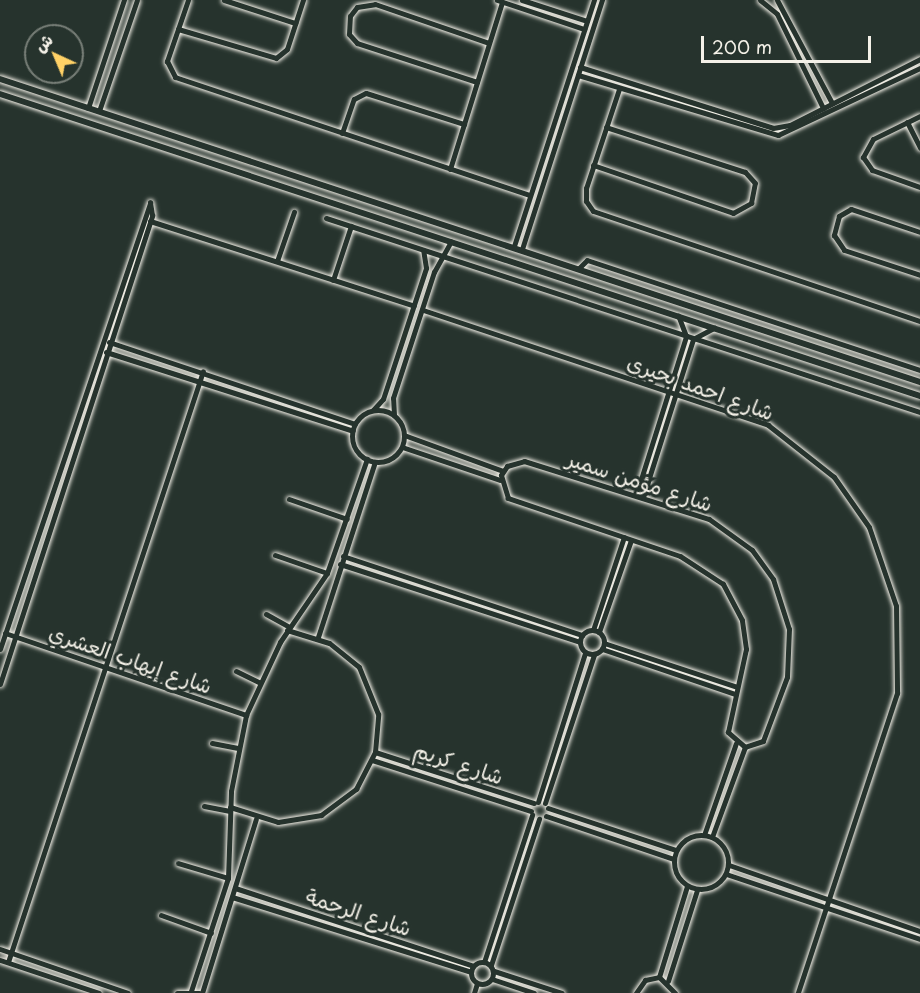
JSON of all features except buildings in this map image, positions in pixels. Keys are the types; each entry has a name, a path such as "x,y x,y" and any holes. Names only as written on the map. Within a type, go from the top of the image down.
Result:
{"street":[{"path":"88,108 124,0"},
{"path":"99,111 137,0"},
{"path":"188,0 167,61 175,77 530,195"},
{"path":"224,0 295,23"},
{"path":"178,29 271,59 287,49 303,0"},
{"path":"522,0 587,21"},
{"path":"544,7 547,0"},
{"path":"514,246 594,0"},
{"path":"522,249 602,0"},
{"path":"760,0 777,14 823,108"},
{"path":"777,0 832,104"},
{"path":"450,169 500,1 584,29"},
{"path":"477,82 357,43 350,34 350,16 357,7 375,4 489,43"},
{"path":"580,66 761,127 790,125 920,59"},
{"path":"578,75 778,135 920,68"},
{"path":"0,79 514,246 920,382"},
{"path":"619,88 585,194 593,211 920,321"},
{"path":"342,133 354,99 366,93 464,124"},
{"path":"0,94 717,327 920,396"},
{"path":"920,116 868,142 863,157 872,170 920,187"},
{"path":"907,122 920,148"},
{"path":"593,165 733,213 751,203 755,183 745,172 606,127"},
{"path":"205,162 209,148"},
{"path":"0,649 101,340 150,202 150,221 0,684"},
{"path":"920,232 851,209 839,216 834,235 844,250 920,275"},
{"path":"276,261 294,212"},
{"path":"402,226 407,212"},
{"path":"326,218 920,412"},
{"path":"150,221 414,306"},
{"path":"333,280 351,226"},
{"path":"423,250 427,264 383,399 373,411 355,424 352,431 357,451 375,462 391,459 402,447 404,435 394,415 393,398 436,267 446,257 451,241"},
{"path":"579,268 587,260 920,370"},
{"path":"640,302 644,289"},
{"name":"شارع احمد بحيرى","path":"423,310 758,420 814,458 869,528 893,592 900,635 897,693 798,993"},
{"path":"636,495 686,336 678,315"},
{"path":"644,497 693,339 717,327"},
{"path":"101,340 203,371 355,424"},
{"path":"98,350 200,380 352,431"},
{"path":"859,375 863,363"},
{"path":"8,962 203,371"},
{"path":"373,411 394,415"},
{"path":"404,435 503,471 500,480 503,493 514,501 624,537 704,567 730,594 745,638 737,687 726,725 736,743 745,747 712,837"},
{"path":"402,447 500,480"},
{"path":"191,991 228,878 230,809 237,748 246,714 259,681 288,629 327,573 367,459"},
{"name":"شارع مؤمن سمير","path":"503,471 524,461 644,497 725,527 764,565 782,600 789,629 787,677 768,736 745,747"},
{"path":"318,637 375,462"},
{"path":"289,499 346,519"},
{"path":"624,537 596,631 603,646 735,694"},
{"path":"596,631 631,540"},
{"path":"275,555 327,573"},
{"path":"343,556 582,635 596,631"},
{"path":"340,564 580,642"},
{"path":"204,806 230,809 256,819 300,821 331,810 356,789 375,752 378,714 366,678 340,649 318,637 288,629 266,614"},
{"name":"شارع إيهاب العشري","path":"5,633 246,714"},
{"path":"474,993 477,983 472,969 483,962 536,802 585,653 580,642 582,635"},
{"path":"603,646 737,687"},
{"path":"546,816 546,806 594,655 603,646"},
{"path":"585,653 594,655"},
{"path":"236,671 259,681"},
{"path":"212,743 237,748"},
{"path":"704,835 736,743"},
{"name":"شارع كريم","path":"375,752 536,802 676,850"},
{"name":"شارع كريم","path":"372,760 532,813 539,819"},
{"path":"415,775 418,767"},
{"path":"483,993 489,982 539,819 546,816 674,859"},
{"path":"177,993 191,991 200,993 256,819"},
{"path":"704,835 712,837 725,848 729,865 726,874 711,888 697,890 687,886 676,874 674,859 676,850 688,838 704,835"},
{"path":"178,863 228,878"},
{"path":"729,865 920,931"},
{"path":"726,874 920,939"},
{"path":"659,977 687,886"},
{"name":"شارع الرحمة","path":"235,888 472,969"},
{"path":"668,981 697,890"},
{"name":"شارع الرحمة","path":"232,897 472,969"},
{"path":"161,915 211,933"},
{"path":"0,949 128,993"},
{"path":"0,960 99,993"},
{"path":"483,962 492,968 562,993"},
{"path":"636,993 645,980 659,977 668,981 675,993"},
{"path":"477,983 489,982 534,993"}]}
